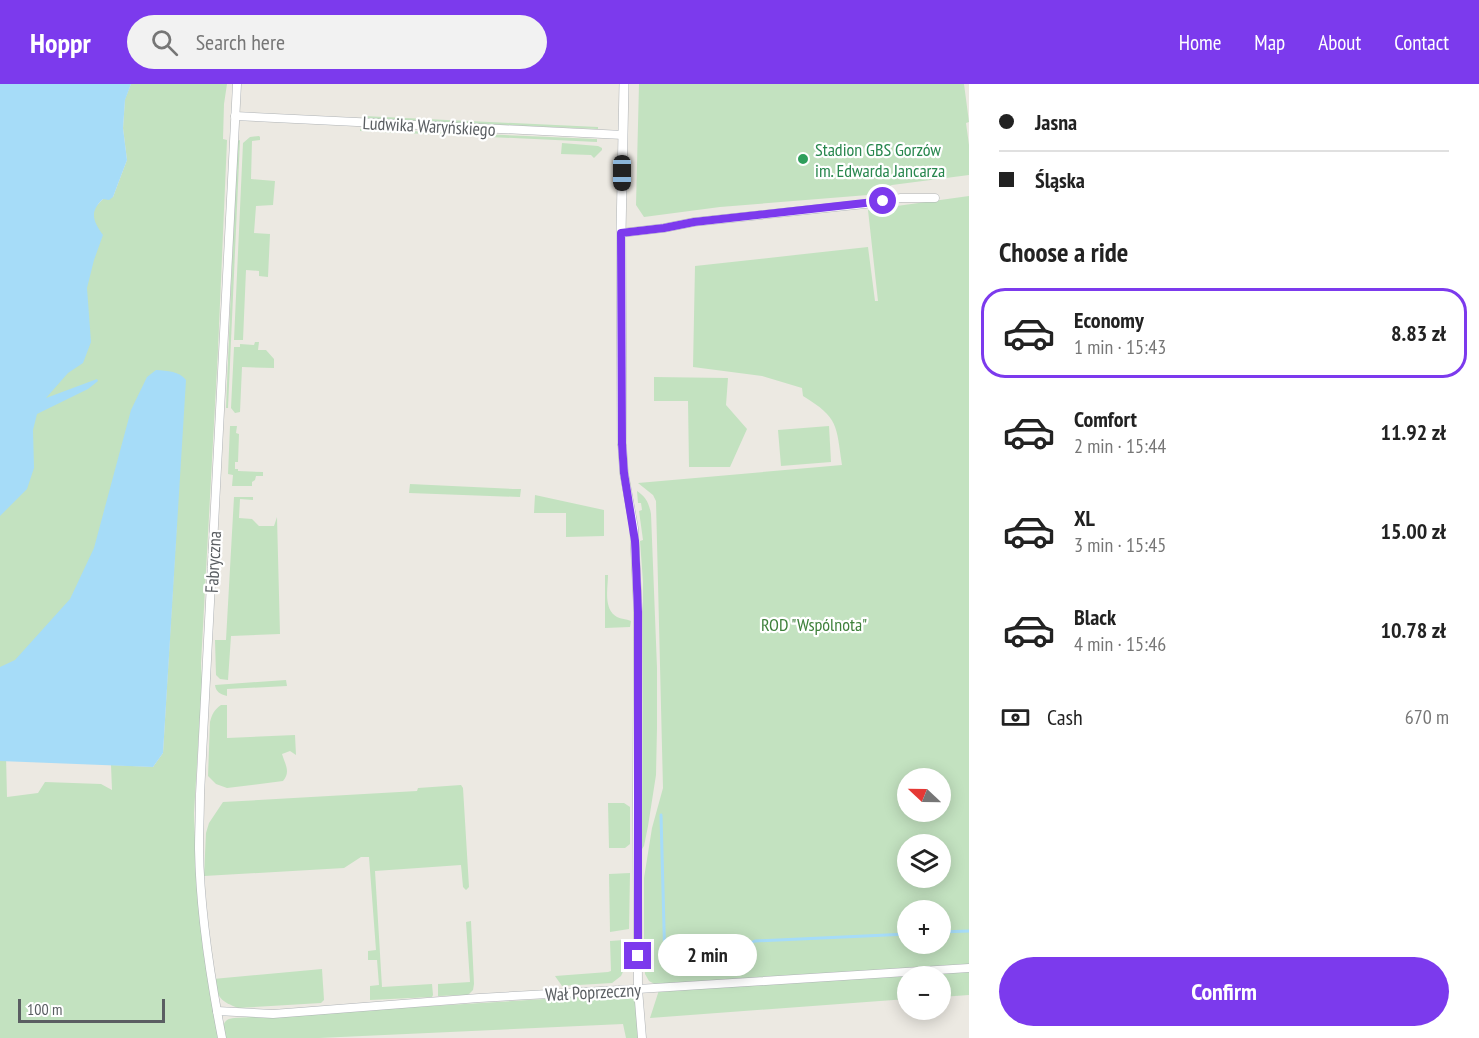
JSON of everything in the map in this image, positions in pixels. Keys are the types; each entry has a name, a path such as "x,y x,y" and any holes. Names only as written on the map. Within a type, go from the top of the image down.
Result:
{"street":[{"name":"Fabryczna","path":"222,1038 209,963 199,850 237,84"},
{"path":"624,84 621,233 622,444 624,473 635,541 638,612 638,989 642,1038"},
{"name":"Ludwika Waryńskiego","path":"236,116 623,135"},
{"path":"621,233 694,222 865,204 901,198 935,198"},
{"name":"Wał Poprzeczny","path":"217,1011 273,1014 479,998 969,968"}],"green space":[{"path":"131,84 227,84 224,104 223,139 227,140 218,350 194,813 203,949 218,1038 0,1038 0,756 6,755 7,797 38,793 45,782 101,784 112,790 111,765 153,767 163,753 177,519 171,490 82,605 0,680 0,496 90,213 103,199 113,197 127,160 123,128 125,99"},
{"name":"Stadion GBS Gorzów im. Edwarda Jancarza","path":"639,84 964,84 969,122 966,123 969,175 892,185 868,195 720,207 644,217 636,205"},
{"path":"363,116 598,127 598,129 363,119"},
{"path":"360,129 597,139 597,142 360,131"},
{"path":"259,136 260,140 252,141 251,179 275,181 273,205 256,206 254,233 270,234 268,277 259,276 259,271 246,270 243,340 234,340 243,143 250,137"},
{"path":"240,140 228,408 226,408 237,141"},
{"path":"562,143 598,146 602,150 594,158 591,155 561,154"},
{"name":"ROD \"Wspólnota\"","path":"969,196 969,995 951,996 951,966 897,966 897,1000 650,1018 660,987 649,981 645,974 644,878 652,828 663,788 656,501 653,495 638,483 842,465 834,424 823,410 803,396 802,388 762,376 693,367 695,266 868,247 875,301 878,301 868,210"},
{"path":"255,342 259,342 258,350 266,350 274,359 274,368 242,367 240,412 235,413 231,408 234,347 240,347 240,344 254,345"},
{"path":"654,377 728,378 726,405 747,429 730,467 689,467 688,401 654,401"},
{"path":"230,426 237,426 236,433 239,434 238,462 235,462 235,469 263,472 263,476 256,476 252,486 232,486 233,475 228,474"},
{"path":"829,426 831,462 781,466 778,430"},
{"path":"410,484 521,489 520,497 409,493"},
{"path":"637,491 647,501 651,514 657,668 656,775 642,849 643,582 640,541 643,540 639,511 642,510 641,503 638,503"},
{"path":"535,495 604,510 604,536 566,537 566,513 534,513"},
{"path":"234,497 253,497 253,500 240,499 239,518 252,519 259,526 274,526 277,517 280,634 231,636 228,680 220,679 216,675 215,640 226,640"},
{"path":"605,575 608,575 607,598 610,609 617,617 631,621 630,627 605,628"},
{"path":"286,680 287,686 227,689 227,696 219,692 215,685"},
{"path":"221,705 227,705 227,738 295,735 296,755 290,751 282,754 287,771 283,781 227,788 216,784 208,776 210,722 214,712"},
{"path":"461,785 469,887 466,890 463,887 461,865 375,871 382,987 432,984 432,997 370,1000 370,986 379,985 377,960 368,960 368,951 376,950 369,857 361,857 344,868 204,876 206,833 209,823 223,802 417,791 418,788"},
{"path":"608,803 624,803 630,807 630,844 625,848 609,848"},
{"path":"630,873 629,929 610,932 609,874"},
{"path":"471,921 473,990 468,995 438,996 438,984 470,982 466,922"},
{"path":"624,940 628,943 627,963 621,976 612,983 562,986 555,976 611,971 610,941"},
{"path":"322,969 324,1000 321,1003 238,1008 221,998 216,991 213,979"},
{"path":"628,994 635,1001 640,1038 626,1038 623,1024 319,1038 225,1038 224,1031 225,1022 234,1018"}],"water":[{"path":"0,84 131,84 125,100 123,128 127,160 113,197 109,200 103,199 94,212 95,221 103,235 87,288 91,342 83,363 68,373 46,398 97,379 98,381 88,389 37,414 33,430 34,468 27,489 0,516"},
{"path":"156,370 177,373 186,380 163,753 153,767 0,761 0,667 15,660 70,599 94,548 131,410 147,377"}],"waterway":[{"path":"661,815 665,965 708,962 755,941 897,935"},
{"path":"951,932 969,931"}],"place":[{"name":"Stadion GBS Gorzów im. Edwarda Jancarza","path":"803,159"}],"route":[{"path":"638,956 639,632 634,528 624,473 622,444 621,233 694,222 883,201"}]}
